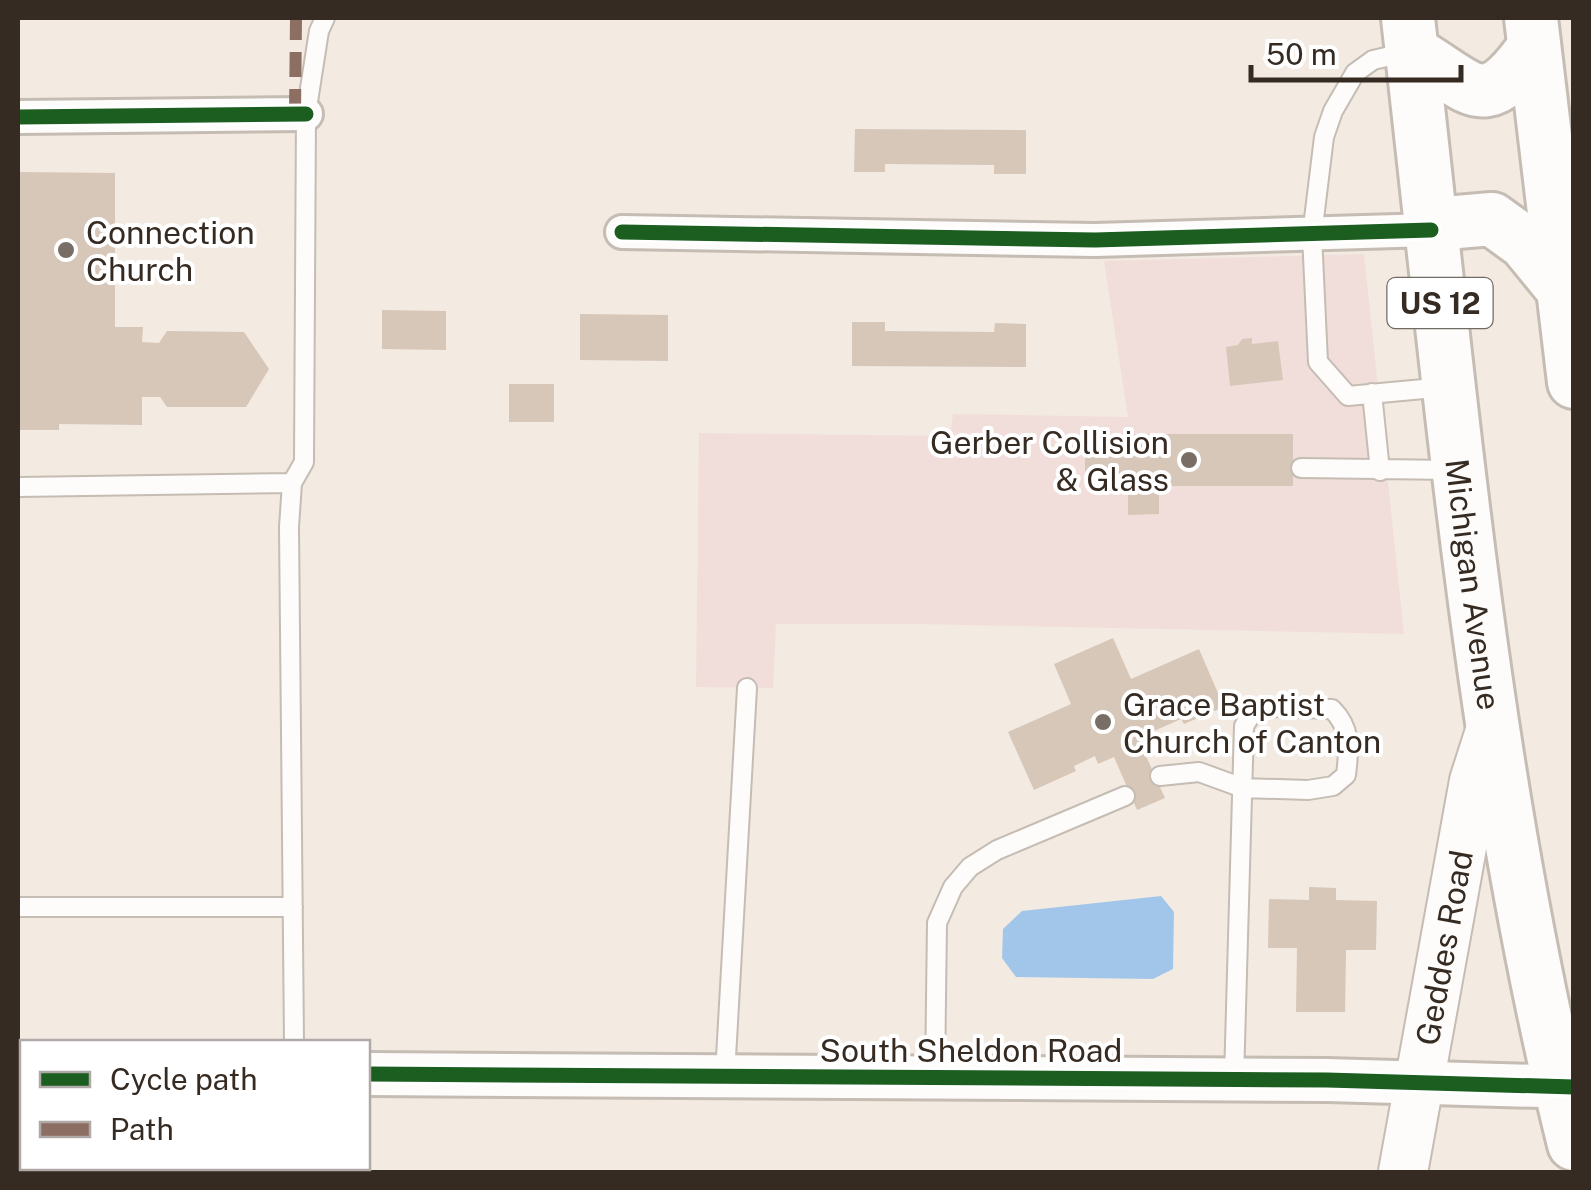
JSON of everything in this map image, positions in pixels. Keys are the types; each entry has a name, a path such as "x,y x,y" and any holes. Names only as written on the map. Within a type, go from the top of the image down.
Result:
{"main road":[{"path":"1410,34 1467,88 1480,91 1497,88 1512,78 1533,32"},
{"path":"1533,32 1574,382"},
{"name":"Michigan Avenue","path":"1410,34 1492,725 1520,895 1566,1087 1574,1144"},
{"path":"1431,230 1456,222 1492,219 1525,244 1560,287"},
{"name":"Geddes Road","path":"1403,1172 1474,781 1492,725"}],"street":[{"path":"18,116 306,114"},
{"path":"622,232 1094,240 1431,230"},
{"name":"South Sheldon Road","path":"370,1074 934,1076 1566,1087"}],"lane":[{"path":"294,1040 289,527 292,483 304,462 306,114 319,31 325,18"},
{"path":"1410,34 1355,73 1324,136 1312,235 1318,362 1348,396 1451,387"},
{"path":"1372,393 1380,471"},
{"path":"1301,468 1459,470"},
{"path":"18,487 292,483"},
{"path":"725,1076 747,688"},
{"path":"1160,776 1199,772 1243,788 1308,790 1333,786 1346,775 1350,745 1344,721 1332,709 1267,707 1251,714 1244,726 1243,788 1234,1080"},
{"path":"934,1076 937,923 954,887 970,867 997,850 1125,796"},
{"path":"18,907 293,907"}],"shaded area":[{"path":"1364,254 1404,634 776,624 773,688 696,687 699,433 950,436 953,414 1128,417 1104,261"}],"water":[{"path":"1161,896 1174,912 1173,969 1153,979 1016,977 1002,958 1003,929 1022,911"}],"building":[{"path":"855,129 1026,130 1026,174 994,174 994,165 885,164 885,172 854,172"},
{"name":"Connection Church","path":"18,172 115,173 115,327 143,327 142,342 159,343 167,331 244,332 269,369 246,407 167,407 160,397 142,397 142,425 59,424 59,430 18,430"},
{"path":"382,310 446,311 446,350 382,349"},
{"path":"580,314 668,315 668,361 580,360"},
{"path":"852,322 885,322 885,331 994,332 995,323 1026,324 1026,367 852,366"},
{"path":"1252,338 1252,344 1278,341 1283,380 1230,386 1226,347"},
{"path":"509,384 554,384 554,422 509,422"},
{"name":"Gerber Collision & Glass","path":"1085,434 1293,434 1293,486 1159,486 1159,514 1128,515 1128,486 1085,486"},
{"name":"Grace Baptist Church of Canton","path":"1113,638 1131,679 1199,649 1224,707 1184,724 1181,719 1154,731 1157,738 1141,745 1165,798 1137,810 1114,757 1098,764 1095,756 1074,766 1076,771 1034,790 1008,732 1071,704 1054,664"},
{"path":"1309,887 1336,888 1336,900 1377,901 1376,950 1346,950 1345,1012 1296,1012 1297,948 1268,948 1269,899 1309,900"}],"marked path":[{"path":"295,114 296,18"}],"cycle path":[{"path":"18,117 306,114"},
{"path":"622,232 1095,240 1431,230"},
{"path":"370,1074 1327,1080 1574,1087"}],"place":[{"name":"Connection Church","path":"66,250"},
{"name":"Gerber Collision & Glass","path":"1189,460"},
{"name":"Grace Baptist Church of Canton","path":"1103,722"}]}
